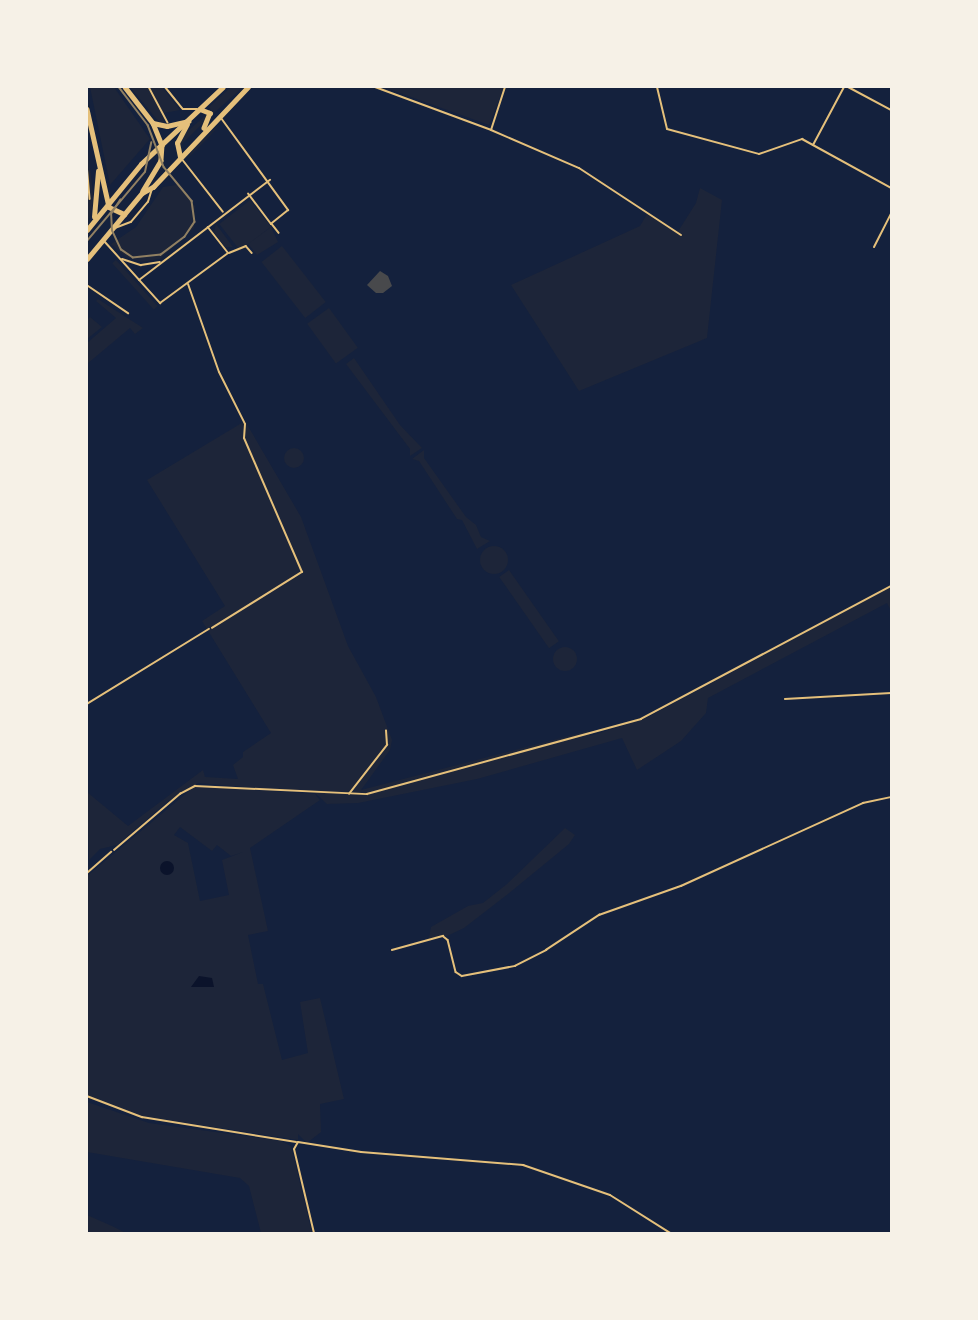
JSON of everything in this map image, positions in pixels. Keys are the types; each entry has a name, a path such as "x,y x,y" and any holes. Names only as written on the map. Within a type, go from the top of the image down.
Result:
{"main road":[{"path":"87,258 142,193 159,165 162,145 153,123 125,87"},
{"path":"142,193 153,187 201,133 248,87"},
{"path":"87,230 108,202 162,145 222,88"},
{"path":"87,109 98,166 108,202 114,212 124,214"},
{"path":"200,109 210,113 201,133"},
{"path":"153,123 167,126 188,121"},
{"path":"180,157 177,143 188,121"},
{"path":"93,221 98,166"}],"street":[{"path":"165,87 183,109 200,109"},
{"path":"286,87 294,87"},
{"path":"375,87 491,130 579,168 681,235"},
{"path":"491,130 505,87"},
{"path":"657,87 663,125 672,131 759,154 802,139 891,188"},
{"path":"813,145 846,87 891,110"},
{"path":"219,115 270,180 288,207 271,224 248,194"},
{"path":"180,157 223,212"},
{"path":"139,280 208,227 223,212 270,180"},
{"path":"874,247 891,213"},
{"path":"103,238 160,303 228,253 208,227"},
{"path":"120,257 141,265 163,261"},
{"path":"188,284 219,372 245,424 244,438 302,572"},
{"path":"314,1233 294,1149 297,1143 524,1165 610,1195 670,1233"}],"lane":[{"path":"111,228 131,222 148,202 153,187"},
{"path":"271,224 279,233"},
{"path":"228,253 246,246 252,253"},
{"path":"87,285 128,313"},
{"path":"212,628 302,572"},
{"path":"87,873 111,852"},
{"path":"87,1096 142,1117 297,1143"}],"path":[{"path":"149,87 168,122"},
{"path":"87,164 90,207"},
{"path":"111,852 180,794 195,786 349,795 393,789 641,719 891,586"},
{"path":"87,704 212,628"},
{"path":"785,699 891,693"},
{"path":"349,795 387,745 386,731"},
{"path":"392,950 443,936 448,940 456,972 462,976 515,966 546,951 599,915 681,886 863,803 891,797"}],"shaded area":[{"path":"90,87 114,87 150,139 110,185"},
{"path":"130,87 162,87 180,110 164,113 164,123 159,122"},
{"path":"231,87 243,87 213,114 209,107"},
{"path":"383,87 504,87 489,125"},
{"path":"206,115 206,120 179,147 183,135"},
{"path":"221,123 210,136 186,160 196,146"},
{"path":"87,143 94,201 87,226"},
{"path":"175,178 195,206 194,228 160,259 142,262 126,257 111,244 136,227 163,187 176,185"},
{"path":"700,188 722,200 707,338 579,391 511,285 640,226 647,214 677,233 696,203"},
{"path":"250,200 271,227 240,251 219,224"},
{"path":"216,224 233,247 225,247 214,232"},
{"path":"271,227 278,242 257,255 248,244"},
{"path":"282,246 326,302 305,318 262,262"},
{"path":"116,260 157,306 154,309 112,263"},
{"path":"98,299 143,328 135,334 130,328 87,364 87,343 116,318 96,301"},
{"path":"329,308 358,348 336,364 307,324"},
{"path":"90,317 102,327 87,339 87,320"},
{"path":"354,358 400,425 422,448 410,456 410,449 346,364"},
{"path":"245,421 301,517 348,646 376,697 392,740 390,750 361,790 588,731 590,736 646,718 891,587 891,611 887,603 708,698 706,713 681,741 637,770 622,738 477,779 358,803 327,804 315,793 198,783 167,802 117,845 100,849 89,860 87,792 128,826 203,770 205,777 238,779 233,765 243,757 243,752 271,733 202,621 225,606 147,480"},
{"path":"294,448 301,451 304,458 301,465 294,468 287,465 284,458 287,451"},
{"path":"424,450 424,458 466,517 476,525 481,537 490,541 477,549 462,520 457,519 419,461 412,459"},
{"path":"494,546 504,550 508,560 504,570 494,574 484,570 480,560 484,550"},
{"path":"509,570 559,641 549,648 499,577"},
{"path":"565,647 574,650 577,659 574,668 565,671 556,668 553,659 556,650"},
{"path":"195,786 315,794 320,800 250,848 268,931 248,935 258,984 263,984 282,1060 308,1053 300,1002 320,998 344,1099 320,1104 321,1132 307,1143 298,1134 298,1140 142,1116 87,1095 87,876","holes":["180,827 212,851 217,845 231,856 243,852 222,860 229,895 200,901 188,843 174,835"]},
{"path":"565,828 575,835 569,844 508,894 464,928 447,936 429,938 431,927 468,906 483,903 507,884"},
{"path":"164,861 170,861 174,868 170,875 164,875 160,871 160,865"},
{"path":"199,976 212,978 214,987 191,987"},
{"path":"87,1102 149,1123 281,1141 291,1146 312,1233 261,1233 249,1186 240,1178 87,1152"},
{"path":"87,1215 112,1226 126,1233 87,1233"}],"building":[{"path":"380,271 388,276 392,286 383,293 376,293 367,285"}],"tram line":[{"path":"119,87 148,125 164,167 192,201 195,222 185,237 161,255 133,258 121,250 112,231 111,214 120,200"},
{"path":"87,241 145,172 151,143"}]}
